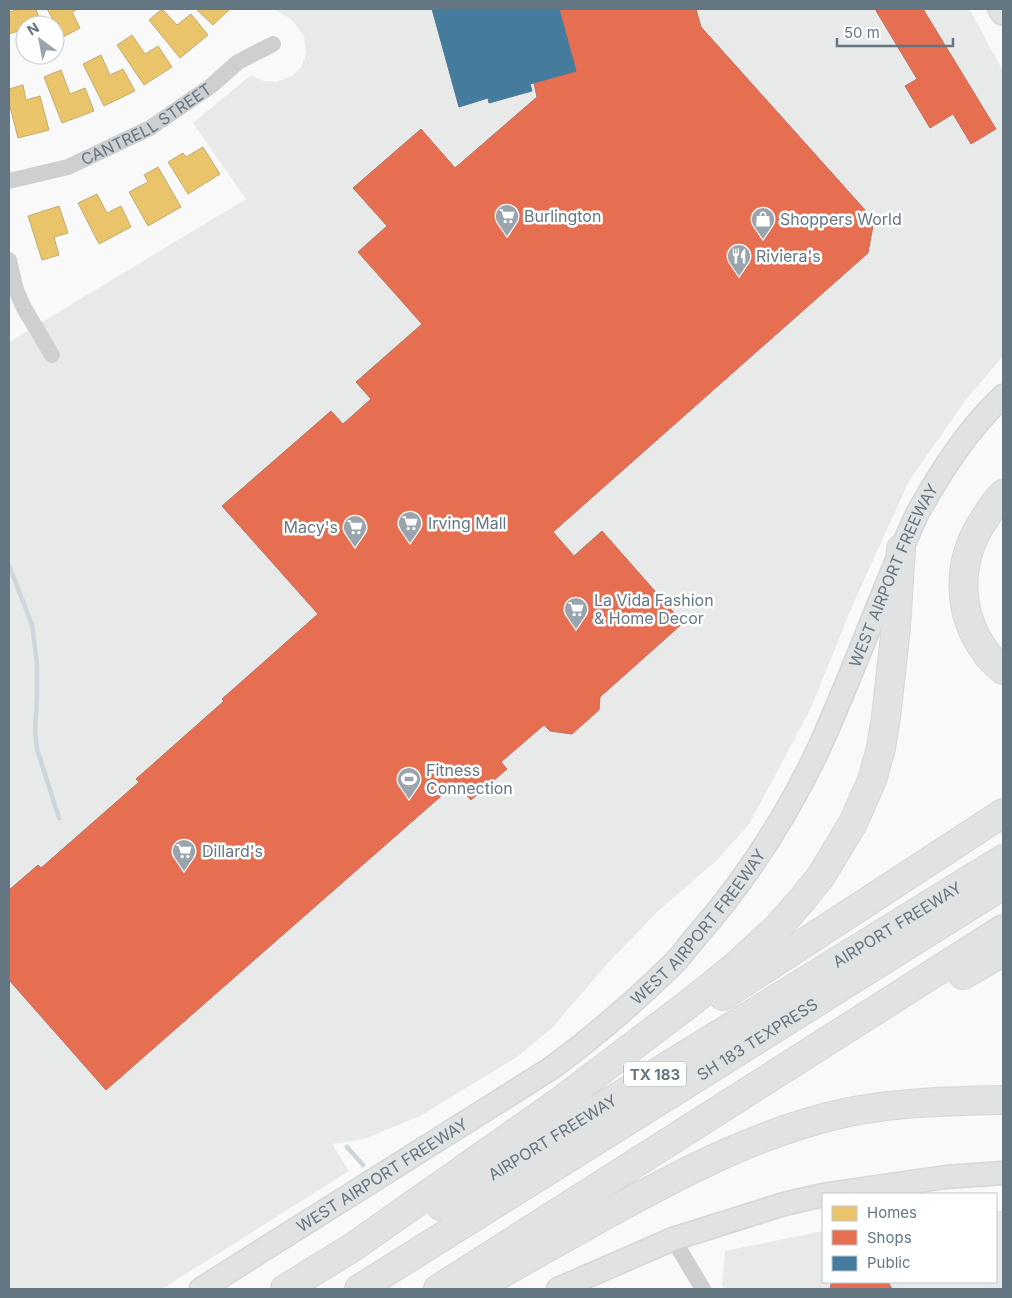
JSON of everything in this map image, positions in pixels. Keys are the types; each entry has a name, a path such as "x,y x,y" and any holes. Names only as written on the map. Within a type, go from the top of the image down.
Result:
{"highway":[{"path":"1003,494 998,498 978,528 966,557 962,592 970,624 987,654 1003,670"},
{"path":"562,1100 739,963 777,928 822,876 853,823 868,789 881,748 896,627 901,549"},
{"path":"285,1289 353,1247 562,1100 1003,813"},
{"name":"AIRPORT FREEWAY","path":"306,1289 1003,859"},
{"name":"SH 183 TEXPRESS","path":"359,1289 1003,885"},
{"name":"SH 183 TEXPRESS","path":"385,1289 1003,901"},
{"path":"438,1289 1003,929"},
{"path":"818,1047 905,1009 1003,952"},
{"path":"476,1289 642,1195 694,1168 747,1144 799,1125 849,1112 894,1105 1003,1100"},
{"path":"956,1101 1003,1105"}],"main road":[{"name":"WEST AIRPORT FREEWAY","path":"201,1289 550,1069 603,1028 672,966 730,895 760,852 796,792 818,749 917,514 954,453 1003,396"},
{"path":"835,1193 946,1177 1003,1173"},
{"path":"558,1289 672,1239 784,1204 822,1195"}],"street":[{"name":"CANTRELL STREET","path":"9,181 68,167 150,128 211,86 238,62 273,44"},
{"path":"9,260 20,299 52,355"},
{"path":"672,1239 703,1289"}],"shaded area":[{"name":"Irving Mall","path":"274,9 969,9 1003,71 1003,356 965,401 909,481 854,602 810,710 749,824 718,859 656,913 607,964 552,1028 517,1057 420,1116 364,1139 332,1144 349,1171 162,1289 9,1289 9,342 246,199 193,123 251,75 264,81 276,82 292,76 302,66 306,53 304,36 292,20"},
{"path":"997,1211 1003,1211 1003,1289 724,1289 722,1285 725,1251 822,1231 822,1283 997,1283"}],"building: Homes":[{"path":"20,9 36,9 38,15 15,15 15,32 9,34 9,12"},
{"path":"47,9 78,9 72,12 80,28 65,36 65,15 50,15"},
{"path":"162,9 177,25 191,14 208,35 180,58 149,20"},
{"path":"196,9 230,9 213,25"},
{"path":"132,35 145,54 158,46 172,67 144,85 117,45"},
{"path":"101,55 110,75 123,69 135,91 104,106 83,64"},
{"path":"61,70 70,94 85,88 94,111 62,123 44,77"},
{"path":"23,85 26,100 40,96 49,130 18,138 9,103 9,89"},
{"path":"203,147 220,174 188,194 168,162 183,153 186,157"},
{"path":"158,167 181,207 148,226 129,192 148,182 144,175"},
{"path":"97,194 107,213 121,206 131,227 99,244 78,203"},
{"path":"59,206 68,233 54,237 59,255 42,260 28,216"}],"building: Shops":[{"name":"Irving Mall","path":"559,9 696,9 701,27 874,220 868,253 553,532 574,556 602,531 683,623 600,697 599,710 572,734 550,731 544,725 501,762 507,769 471,800 456,783 106,1090 9,980 9,890 38,865 41,868 139,782 136,779 224,701 222,699 318,614 222,506 331,411 343,424 371,399 356,382 422,324 358,252 387,226 353,188 421,129 455,168 537,97 534,83 576,71"},
{"path":"875,9 923,9 996,129 971,144 953,114 930,128 905,86 917,79"},
{"path":"889,1283 892,1289 830,1289 831,1284"}],"building: Public":[{"path":"432,9 559,9 576,71 530,84 532,91 489,103 488,98 459,107"}],"waterway":[{"path":"9,565 32,625 37,664 35,730 37,749 59,818"},
{"path":"347,1147 363,1165"}],"place":[{"name":"Burlington","path":"507,237"},
{"name":"Shoppers World","path":"763,240"},
{"name":"Riviera's","path":"739,277"},
{"name":"Irving Mall","path":"410,544"},
{"name":"Macy's","path":"355,548"},
{"name":"La Vida Fashion & Home Decor","path":"576,630"},
{"name":"Fitness Connection","path":"409,800"},
{"name":"Dillard's","path":"184,872"}]}
